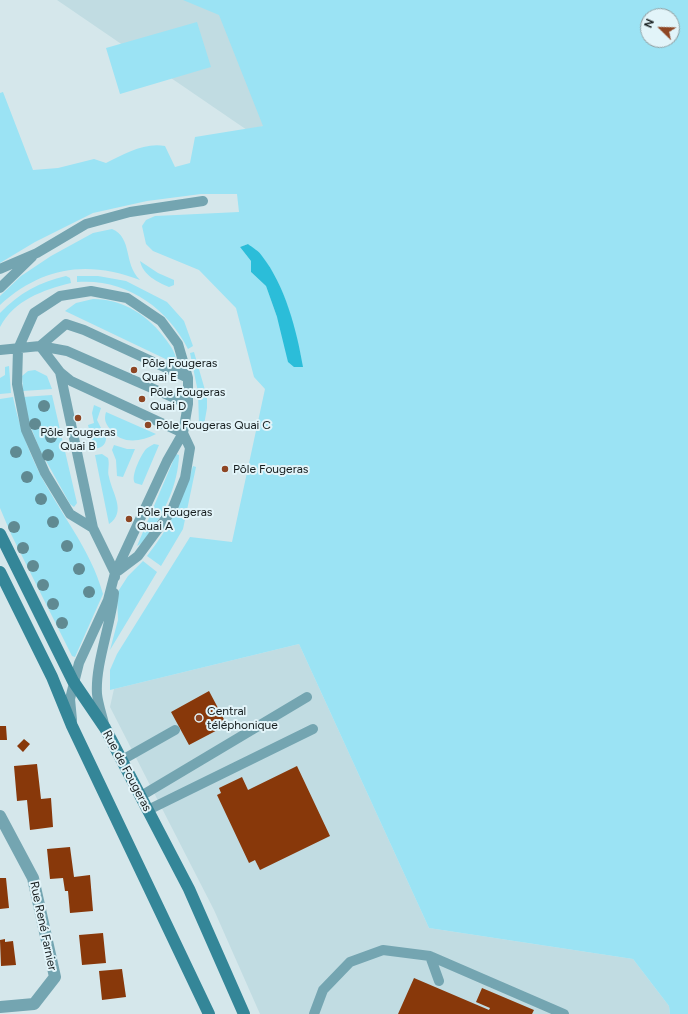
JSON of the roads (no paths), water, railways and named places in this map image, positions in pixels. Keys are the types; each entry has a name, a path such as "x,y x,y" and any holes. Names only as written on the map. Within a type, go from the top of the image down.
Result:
{"main road":[{"name":"Rue de Fougeras","path":"0,534 74,681 105,728 189,889 244,1014"},
{"path":"0,572 52,677 72,726 210,1014"}],"street":[{"name":"Rue René Farnier","path":"0,816 34,878 54,977 34,1004 0,1007"}],"lane":[{"path":"0,269 37,253 86,224 130,212 203,201"},
{"path":"0,288 37,253"},
{"path":"72,726 70,699 79,663 108,600 115,573 167,461 183,433 188,404 188,378 178,344 161,321 127,298 91,291 60,296 34,313 18,349 19,394 26,430 45,473 70,514 93,528"},
{"path":"40,346 66,324 84,330 188,378"},
{"path":"40,346 60,372 72,381 183,433 190,448 185,478 172,510 138,556 115,573"},
{"path":"0,350 40,346 67,351 188,404"},
{"path":"60,372 93,528 115,573 112,613 98,675 97,695 105,728"},
{"path":"141,796 307,697"},
{"path":"148,810 314,729"},
{"path":"122,760 175,730"},
{"path":"314,1014 323,990 350,962 383,950 430,956 564,1014"},
{"path":"430,956 439,981"}],"place":[{"name":"Pôle Fougeras Quai E","path":"134,370"},
{"name":"Pôle Fougeras Quai D","path":"142,399"},
{"name":"Pôle Fougeras Quai B","path":"78,418"},
{"name":"Pôle Fougeras Quai C","path":"148,425"},
{"name":"Pôle Fougeras","path":"225,469"},
{"name":"Pôle Fougeras Quai A","path":"129,519"},
{"name":"Central téléphonique","path":"199,718"}]}
